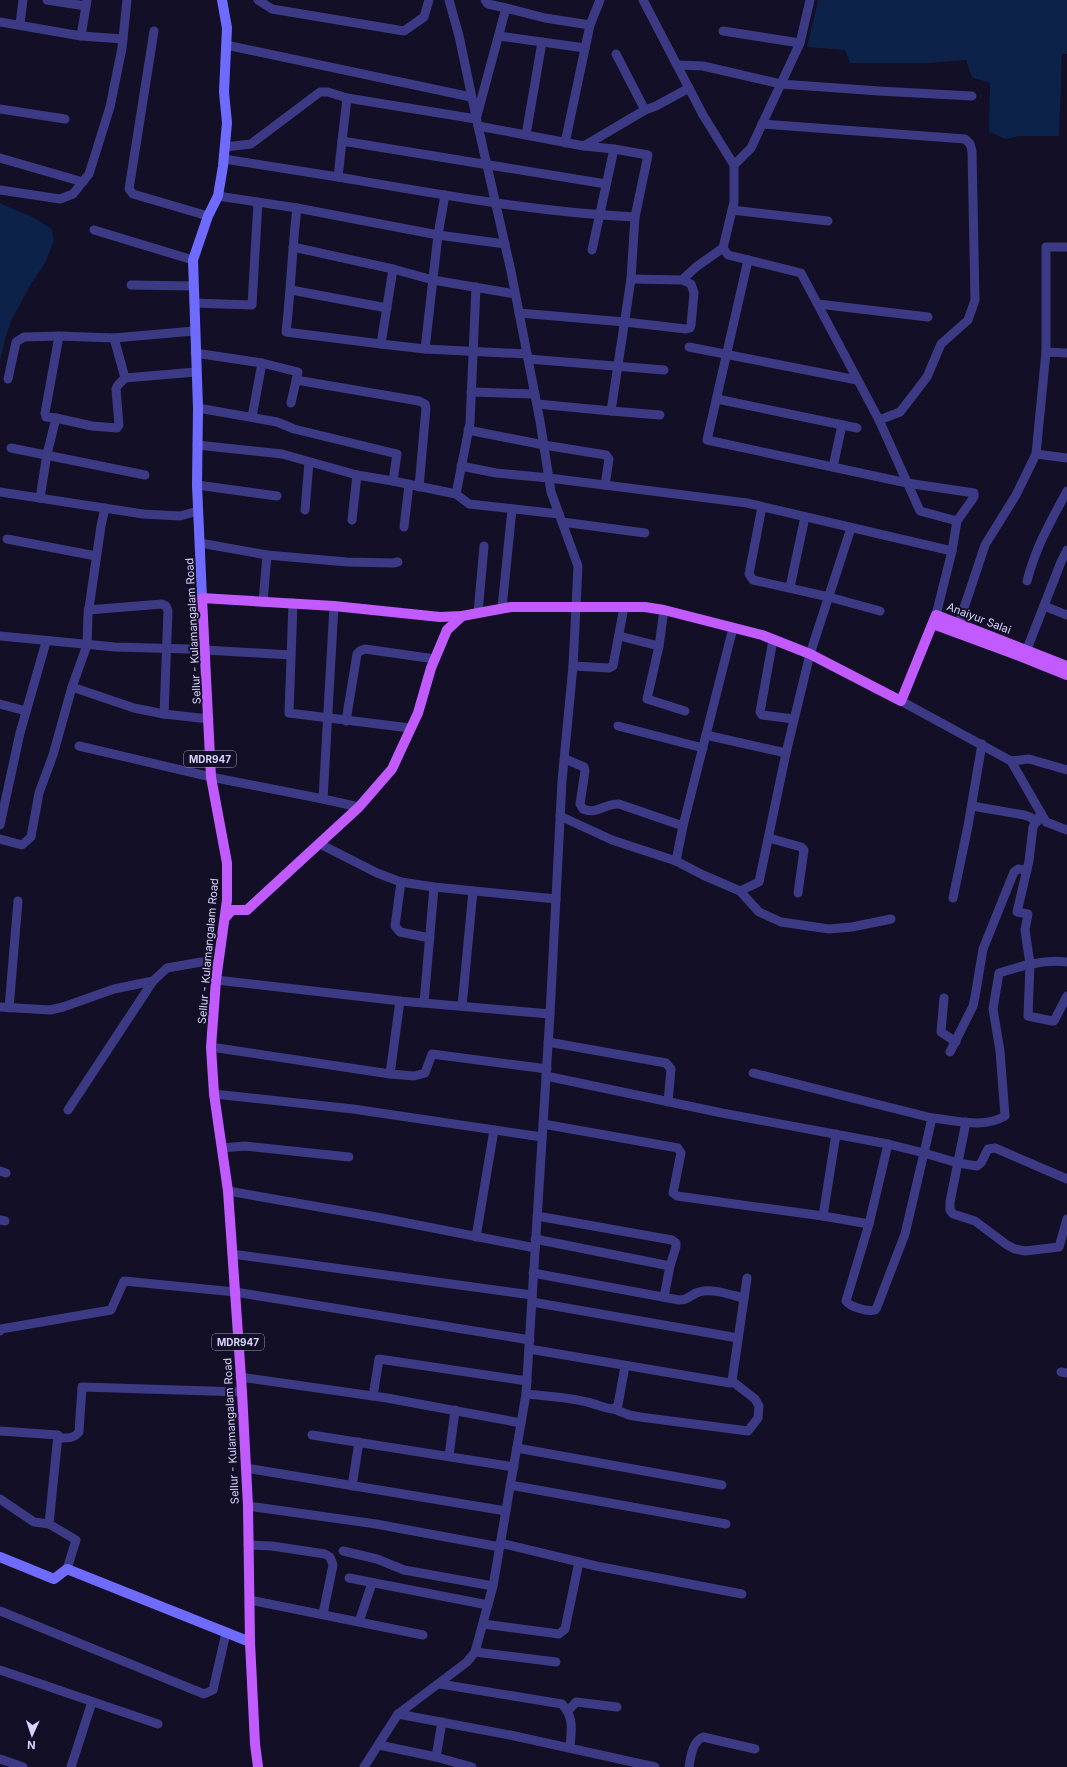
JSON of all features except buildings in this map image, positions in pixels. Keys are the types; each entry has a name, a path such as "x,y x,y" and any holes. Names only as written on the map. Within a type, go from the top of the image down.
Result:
{"main road":[{"name":"Sellur - Kulamangalam Road","path":"224,0 227,28 224,92 227,123 224,159 218,196 208,216 193,260 194,331 198,408 196,485 205,650 205,718 211,777 227,863 225,918 216,980 211,1047 214,1094 228,1191 242,1392 248,1506 250,1642 255,1744 258,1767"},
{"path":"202,598 334,606 440,617 462,616 511,606 645,607 664,610 774,640 810,654 901,701 934,619"},
{"path":"225,918 232,910 247,910 359,807 392,769 418,713 435,659 448,630 462,616"},
{"name":"Anaiyur Salai","path":"934,619 959,623 1067,666"},
{"name":"Anaiyur Salai","path":"934,619 1067,675"},
{"path":"0,1557 54,1579 67,1569 250,1642"}],"street":[{"path":"20,24 23,0"},
{"path":"47,0 87,3 81,36"},
{"path":"0,190 60,199 73,194 89,174 110,107 123,39 127,0 131,0"},
{"path":"258,0 272,9 404,30 424,17 429,0"},
{"path":"364,1767 398,1714 440,1684 467,1662 475,1652 493,1586 526,1394 550,1014 560,816 573,666 578,566 551,492 528,356 459,36 449,1 439,0"},
{"path":"485,0 488,4 545,18 590,25"},
{"path":"565,143 590,25 600,0"},
{"path":"643,0 703,115 734,165 734,202 723,248 696,267 682,280"},
{"path":"734,165 751,148 781,84 800,42 810,0"},
{"path":"477,123 506,8"},
{"path":"0,22 20,24 81,36 123,39"},
{"path":"154,31 129,189 132,194 208,216"},
{"path":"723,31 800,42"},
{"path":"499,36 585,48"},
{"path":"526,135 542,42"},
{"path":"226,45 472,97"},
{"path":"616,54 645,110"},
{"path":"677,65 703,66 781,84 879,92 972,96"},
{"path":"584,146 645,110 689,88"},
{"path":"225,147 251,144 320,92 328,92 347,98 477,123 565,143 648,155 635,217 631,279 611,411"},
{"path":"338,177 347,98"},
{"path":"0,109 65,119"},
{"path":"762,124 965,139 970,144 972,151 975,300 968,320 941,344 927,377 900,412 879,420"},
{"path":"342,141 606,184"},
{"path":"592,250 614,149"},
{"path":"0,158 83,182"},
{"path":"224,159 495,203 599,215 635,217"},
{"path":"425,349 438,235 445,195"},
{"path":"218,196 297,208 438,235 505,244"},
{"path":"194,303 252,305 258,202"},
{"path":"297,208 291,290 286,332 425,349 528,356 618,367 664,370"},
{"path":"732,210 828,221"},
{"path":"94,230 193,260"},
{"path":"293,247 393,269 433,280 515,294"},
{"path":"959,623 985,545 1016,495 1036,454 1046,352 1046,247 1067,247"},
{"path":"723,248 728,255 802,273 879,420 920,511 957,521"},
{"path":"748,260 707,440 907,483 974,493 974,497 957,521 952,551 934,619"},
{"path":"381,344 393,269"},
{"path":"519,314 690,328 694,289 691,284 682,280 631,279"},
{"path":"131,284 194,286"},
{"path":"456,494 468,430 476,287"},
{"path":"291,290 387,308"},
{"path":"818,304 928,317"},
{"path":"8,380 16,342 24,337 59,336 114,338 194,331"},
{"path":"59,336 45,413 46,417 92,426 117,428 119,426 116,389 122,381 196,372"},
{"path":"114,338 122,381"},
{"path":"689,347 857,380"},
{"path":"1046,352 1067,354"},
{"path":"195,353 262,363 298,372 291,403"},
{"path":"252,417 262,363"},
{"path":"296,380 419,401 425,404 426,408 419,487"},
{"path":"471,392 535,394"},
{"path":"717,399 857,428"},
{"path":"537,404 660,415"},
{"path":"198,408 277,422 294,429 397,454 392,481"},
{"path":"40,498 47,454 56,418"},
{"path":"833,467 842,425"},
{"path":"468,430 609,456 605,485"},
{"path":"197,445 282,454 357,475 456,494 469,504 512,509 645,533"},
{"path":"12,448 145,475"},
{"path":"1036,454 1067,458"},
{"path":"305,510 309,462"},
{"path":"461,466 496,473 549,478 747,503 952,551"},
{"path":"352,520 357,475"},
{"path":"196,485 277,496"},
{"path":"404,527 409,485"},
{"path":"1026,581 1033,556 1067,491"},
{"path":"0,492 143,514 180,516 198,511"},
{"path":"762,507 749,574 754,580 790,587 880,611"},
{"path":"0,839 22,845 30,837 39,793 53,755 72,687 86,645 88,610 105,508"},
{"path":"502,608 512,509"},
{"path":"790,587 806,517"},
{"path":"740,891 759,882 786,753 810,654 851,528"},
{"path":"7,539 96,556"},
{"path":"200,542 266,556 347,562 398,562"},
{"path":"478,613 484,546"},
{"path":"1027,649 1044,606 1064,564 1067,550"},
{"path":"263,602 266,556"},
{"path":"293,603 289,713 410,728"},
{"path":"88,610 162,604 166,606 168,611 164,714"},
{"path":"323,798 334,606"},
{"path":"573,666 609,668 613,666 624,606"},
{"path":"1044,606 1067,615"},
{"path":"664,610 659,646 647,699 685,711"},
{"path":"676,861 683,826 733,628"},
{"path":"0,636 86,645 188,649"},
{"path":"619,636 659,646"},
{"path":"774,640 760,712 762,715 794,719"},
{"path":"0,825 26,711 46,642"},
{"path":"346,721 358,654 360,651 365,649 435,659"},
{"path":"205,650 291,655"},
{"path":"72,687 134,708 164,714 205,718"},
{"path":"901,701 1011,761 1039,818"},
{"path":"0,704 26,711"},
{"path":"618,726 703,748"},
{"path":"706,735 786,753"},
{"path":"953,898 972,806 982,744"},
{"path":"79,746 211,777 323,798 359,807"},
{"path":"565,759 584,767 585,771 580,804 583,810 594,812 613,803 683,826"},
{"path":"1011,761 1028,759 1067,770"},
{"path":"972,806 1039,818 1067,830"},
{"path":"560,816 612,840 676,861 703,875 740,891 759,912 781,922 829,929 852,927 891,919"},
{"path":"1039,818 1034,827 1027,870 1017,912 1028,914 1025,930 1030,964 1028,1016 1052,1022 1054,1021 1067,996"},
{"path":"769,838 801,847 804,850 798,893"},
{"path":"320,844 377,873 401,882 434,887 556,899"},
{"path":"950,1052 973,1006 983,949 1014,872 1018,869 1027,870"},
{"path":"401,882 395,926 400,932 430,938"},
{"path":"424,1003 434,887"},
{"path":"462,1006 472,891"},
{"path":"18,901 5,1008 56,1008 86,1000 114,989 153,981"},
{"path":"753,1074 932,1118 966,1122 995,1122 1005,1116 1000,1051 992,1009 1000,973 1030,964 1056,961 1067,962"},
{"path":"68,1110 153,981 167,968 201,962 218,965"},
{"path":"216,980 400,1001 550,1014"},
{"path":"944,998 941,1032 956,1042"},
{"path":"390,1074 400,1001"},
{"path":"548,1042 666,1063 672,1069 668,1102"},
{"path":"211,1047 390,1074 414,1076 425,1074 432,1054 546,1072 668,1102 888,1144 958,1163 979,1165 988,1149 994,1148 1067,1179"},
{"path":"214,1094 354,1110 542,1137"},
{"path":"888,1144 869,1224 846,1301 849,1304 871,1311 875,1310 877,1307 904,1234 932,1118"},
{"path":"966,1122 950,1202 950,1210 953,1214 975,1221 1007,1245 1025,1251 1059,1247 1067,1219"},
{"path":"543,1124 678,1148 681,1154 673,1193 677,1196 823,1216 869,1224"},
{"path":"476,1237 494,1130"},
{"path":"823,1216 836,1134"},
{"path":"222,1148 245,1146 349,1157"},
{"path":"228,1191 535,1248"},
{"path":"537,1216 672,1240 676,1242 664,1297"},
{"path":"535,1239 670,1266"},
{"path":"232,1254 532,1299 738,1338"},
{"path":"534,1272 685,1300 696,1292 704,1291 744,1298"},
{"path":"732,1381 747,1278"},
{"path":"0,1331 1,1329 111,1310 124,1282 235,1292 529,1345 625,1366 726,1384 732,1381"},
{"path":"373,1396 380,1359 527,1381"},
{"path":"614,1409 618,1405 625,1366"},
{"path":"240,1377 373,1396 521,1422"},
{"path":"526,1394 565,1397 614,1409 634,1416 748,1431 758,1418 759,1406 754,1399 732,1381"},
{"path":"0,1431 58,1435 58,1438 76,1436 79,1432 82,1387 242,1392"},
{"path":"448,1456 455,1410"},
{"path":"312,1434 514,1467"},
{"path":"49,1524 58,1438"},
{"path":"352,1486 359,1442"},
{"path":"517,1448 722,1485"},
{"path":"246,1468 506,1511"},
{"path":"510,1485 726,1524"},
{"path":"0,1498 34,1522 49,1524 76,1540 67,1569"},
{"path":"248,1506 376,1524 500,1545 742,1594"},
{"path":"248,1545 272,1546 325,1554 330,1557 333,1565 323,1614"},
{"path":"343,1551 377,1559 404,1570 493,1586"},
{"path":"483,1624 559,1634 565,1629 579,1562"},
{"path":"349,1578 488,1605"},
{"path":"359,1622 372,1583"},
{"path":"250,1600 423,1635"},
{"path":"0,1611 204,1694 213,1690 226,1633"},
{"path":"475,1652 556,1662"},
{"path":"0,1670 158,1724"},
{"path":"440,1684 562,1704 568,1711 572,1720 570,1748"},
{"path":"71,1767 92,1702"},
{"path":"568,1711 576,1702 617,1706"},
{"path":"398,1714 570,1748 655,1767"},
{"path":"436,1757 442,1722"},
{"path":"689,1767 695,1743 704,1737 755,1749"},
{"path":"379,1745 436,1757 472,1767"},
{"path":"0,1759 23,1767"}],"water":[{"path":"818,0 1067,0 1067,54 1062,54 1059,136 1019,136 1006,139 989,132 990,83 972,77 966,60 929,63 850,63 845,50 807,47"},
{"path":"0,203 34,218 52,229 54,241 45,263 31,284 11,321 0,362"}]}
